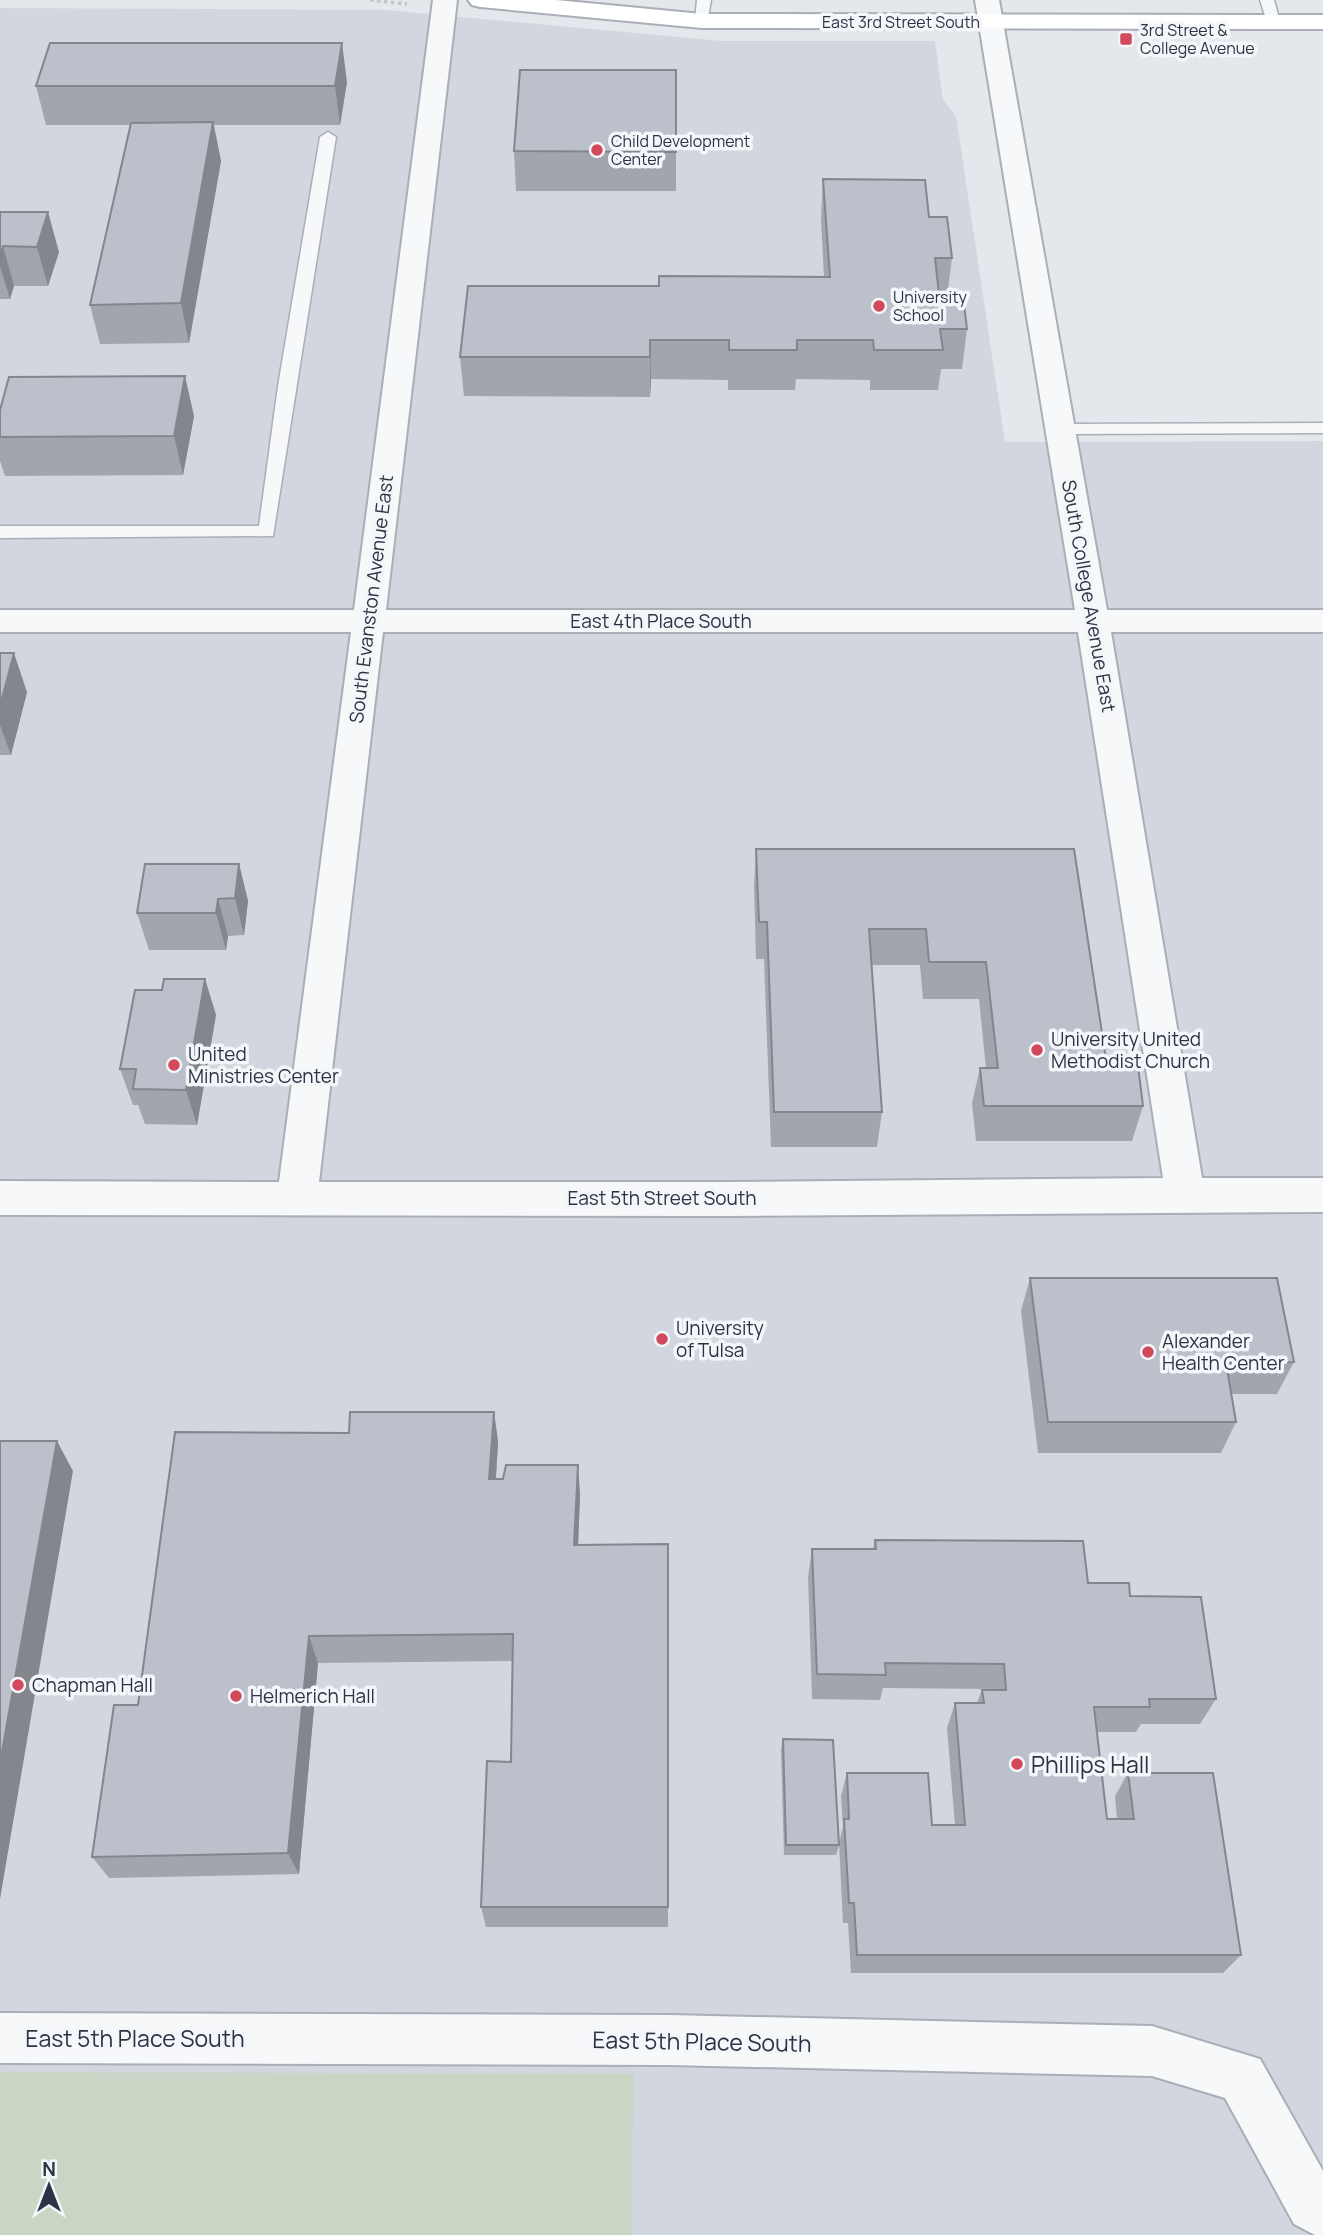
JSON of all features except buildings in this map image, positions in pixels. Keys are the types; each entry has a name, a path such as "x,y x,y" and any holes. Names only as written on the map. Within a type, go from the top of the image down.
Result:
{"street":[{"name":"South Evanston Avenue East","path":"297,1197 445,0"},
{"name":"East 3rd Street South","path":"480,0 703,10 1270,11 1323,22"},
{"name":"South College Avenue East","path":"989,11 1061,429 1185,1194"},
{"name":"East 4th Place South","path":"0,621 1323,621"},
{"name":"East 5th Street South","path":"0,1198 728,1199 1323,1195"},
{"name":"East 5th Place South","path":"0,2039 669,2040 1152,2051 1242,2077 1313,2204 1323,2212"}],"lane":[{"path":"0,532 267,532 287,386 328,137"},
{"path":"1061,429 1323,428"}],"shaded area":[{"name":"University of Tulsa","path":"0,8 386,10 722,41 935,41 943,100 956,116 1005,442 1323,441 1323,2235 0,2235"}],"green space":[{"path":"0,2072 633,2074 632,2235 0,2235"}],"place":[{"name":"3rd Street & College Avenue","path":"1126,39"},
{"name":"Child Development Center","path":"597,150"},
{"name":"University School","path":"879,306"},
{"name":"University United Methodist Church","path":"1037,1050"},
{"name":"United Ministries Center","path":"174,1065"},
{"name":"University of Tulsa","path":"662,1339"},
{"name":"Alexander Health Center","path":"1148,1352"},
{"name":"Chapman Hall","path":"18,1685"},
{"name":"Helmerich Hall","path":"236,1696"},
{"name":"Phillips Hall","path":"1017,1764"}]}
